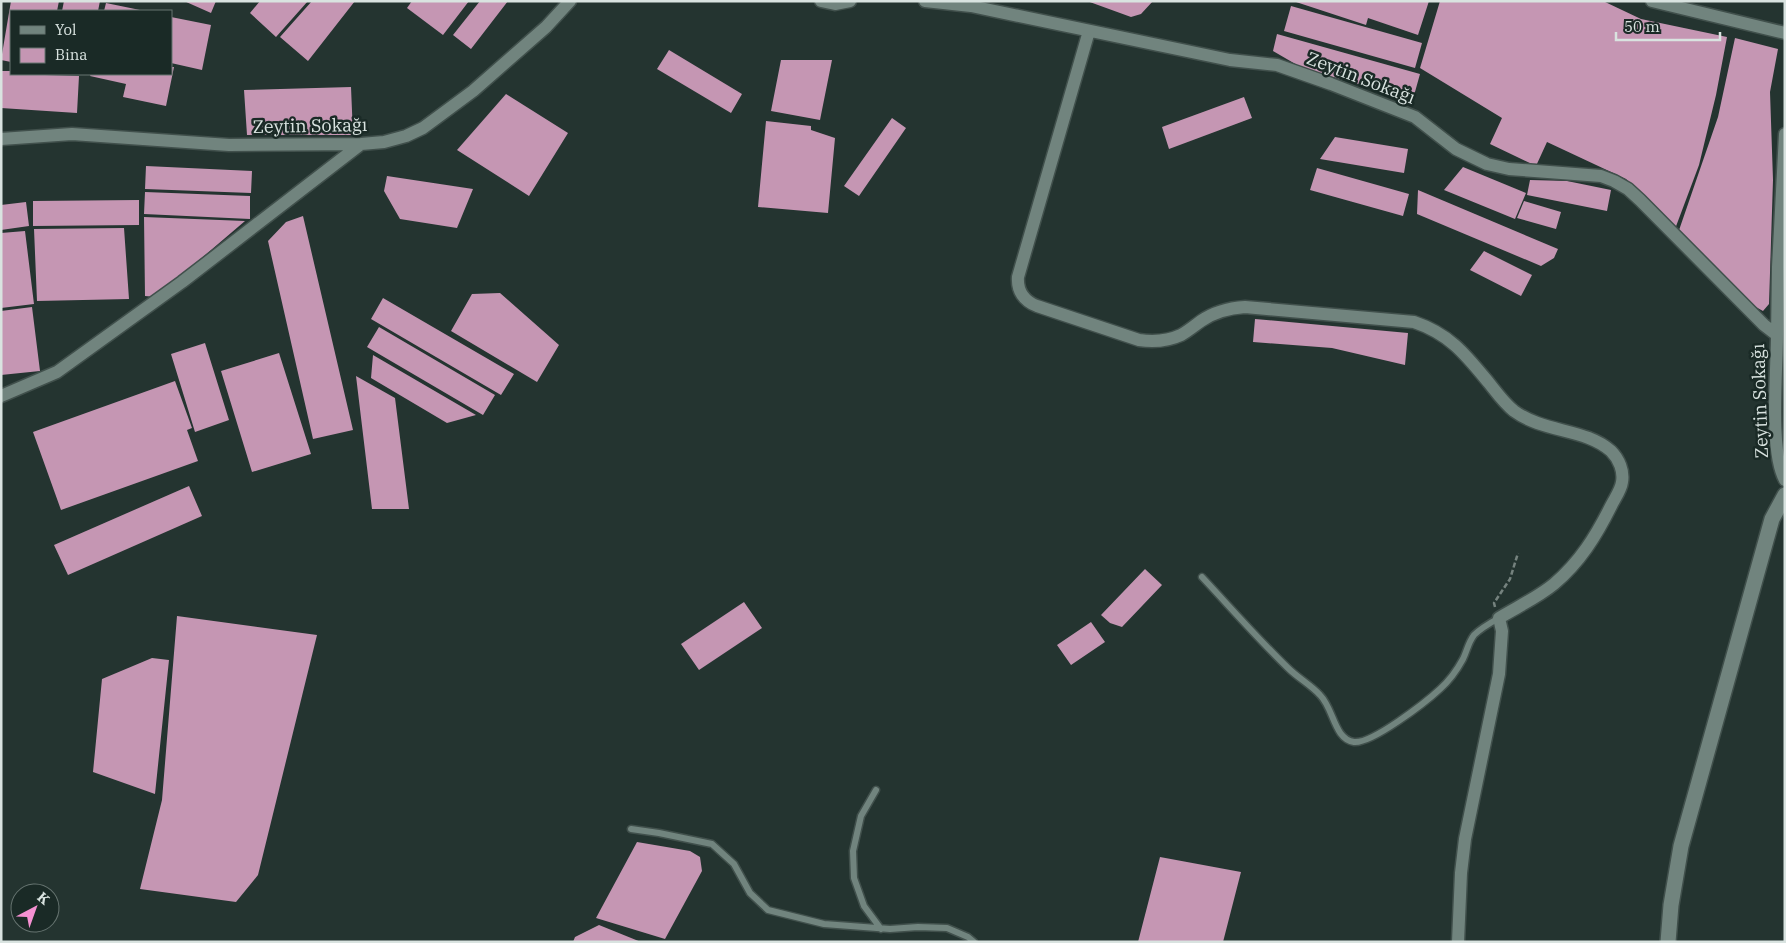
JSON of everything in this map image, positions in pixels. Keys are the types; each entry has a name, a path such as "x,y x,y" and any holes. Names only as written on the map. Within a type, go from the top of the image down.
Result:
{"street":[{"name":"Zeytin Sokağı","path":"1,139 72,134 229,145 362,144 406,136 423,128 472,91 528,43 570,1"},
{"path":"821,1 835,4 850,1"},
{"name":"Zeytin Sokağı","path":"925,1 971,6 1230,60 1277,65 1404,112 1428,126 1456,150 1487,164 1524,171 1587,174 1614,181 1628,189 1640,200 1764,325 1777,335 1776,430 1780,471 1785,480"},
{"path":"1652,1 1785,33"},
{"path":"1090,31 1018,277 1017,282 1020,293 1030,303 1139,340 1149,341 1160,341 1176,337 1217,312 1245,307 1414,322 1436,330 1462,350 1502,400 1513,410 1541,426 1594,440 1612,452 1619,461 1622,471 1620,490 1600,529 1578,562 1552,586 1499,618 1502,631 1499,674 1465,840 1461,873 1458,942"},
{"path":"1777,335 1778,268 1785,134"},
{"path":"1,396 57,372 182,282 362,144"},
{"path":"1668,942 1671,905 1681,846 1772,518 1785,495"}],"lane":[{"path":"1202,578 1289,669 1320,695 1332,712 1340,735 1354,742 1361,741 1380,732 1429,700 1454,674 1475,635 1482,628 1499,618"},
{"path":"876,790 861,816 853,851 854,878 864,906 881,929"},
{"path":"631,829 712,844 734,864 750,893 768,910 824,924 881,929 947,928 968,937 974,942"}],"path":[{"path":"1499,618 1494,603 1510,579 1518,552"}],"building":[{"path":"11,1 59,1 57,10 10,10 10,62 1,60"},
{"path":"64,1 100,1 98,10 62,10"},
{"path":"184,1 216,1 211,13"},
{"path":"260,1 308,1 276,37 250,13"},
{"path":"312,1 355,1 308,61 280,37"},
{"path":"412,1 469,1 443,35 407,8"},
{"path":"480,1 508,1 471,49 453,35"},
{"path":"1087,1 1153,1 1141,14 1131,17"},
{"path":"1429,1 1418,35 1368,18 1366,25 1296,2"},
{"path":"1440,1 1603,1 1641,19 1727,37 1716,95 1699,165 1675,229 1626,179 1547,142 1536,166 1490,144 1502,118 1420,68"},
{"path":"106,3 140,10 104,10"},
{"path":"1291,6 1422,43 1415,68 1284,31"},
{"path":"172,17 211,25 202,70 172,63"},
{"path":"1277,34 1420,74 1413,99 1304,69 1273,51"},
{"path":"1735,38 1778,49 1770,92 1773,180 1769,304 1763,311 1754,306 1677,236 1718,117"},
{"path":"669,50 742,94 731,113 657,69"},
{"path":"781,60 832,60 820,120 771,111"},
{"path":"172,67 174,67 166,106 123,97 126,84 90,76 172,75"},
{"path":"1,71 10,71 10,75 79,76 77,113 1,108"},
{"path":"351,87 353,135 247,135 244,90"},
{"path":"506,94 568,133 529,196 457,150"},
{"path":"1244,97 1252,118 1169,149 1162,127"},
{"path":"892,118 906,128 859,196 844,186"},
{"path":"766,121 811,126 811,130 835,138 828,213 758,207"},
{"path":"1335,137 1408,149 1404,173 1320,159"},
{"path":"146,166 252,171 251,193 145,189"},
{"path":"1463,167 1526,193 1515,219 1444,190"},
{"path":"1317,168 1409,194 1403,216 1310,190"},
{"path":"387,176 473,189 457,228 400,219 384,191"},
{"path":"1530,180 1567,181 1611,190 1607,211 1527,195"},
{"path":"1418,190 1558,249 1554,258 1541,266 1417,214"},
{"path":"145,192 250,196 250,219 144,214"},
{"path":"139,200 139,225 33,226 33,201"},
{"path":"1524,201 1561,212 1556,229 1517,218"},
{"path":"26,202 29,226 1,230 1,205"},
{"path":"303,216 353,430 313,439 268,241 286,222"},
{"path":"144,217 245,221 156,297 145,296"},
{"path":"124,228 129,299 37,301 34,229"},
{"path":"25,231 34,304 1,308 1,233"},
{"path":"1484,251 1532,275 1521,296 1470,270"},
{"path":"500,293 559,345 537,382 451,331 472,294"},
{"path":"383,298 514,374 501,395 371,319"},
{"path":"32,307 40,371 1,375 1,311"},
{"path":"1255,319 1408,333 1405,365 1332,348 1253,342"},
{"path":"379,327 495,395 483,415 367,347"},
{"path":"205,343 229,420 195,432 171,354"},
{"path":"279,353 311,454 252,472 221,371"},
{"path":"373,355 476,415 447,423 371,378"},
{"path":"356,376 395,398 409,509 372,509"},
{"path":"175,381 192,428 187,430 198,461 61,510 33,432"},
{"path":"189,486 202,516 68,575 54,545"},
{"path":"1145,569 1162,585 1122,627 1110,623 1101,615"},
{"path":"744,602 762,628 699,670 681,644"},
{"path":"177,616 317,635 258,875 236,902 140,889 162,800"},
{"path":"1091,622 1105,642 1071,665 1057,645"},
{"path":"152,658 169,660 155,794 93,772 102,679"},
{"path":"637,842 690,851 700,857 702,871 665,939 596,918"},
{"path":"1160,857 1241,872 1223,942 1138,942"},
{"path":"599,925 641,942 573,942 575,937"}]}
